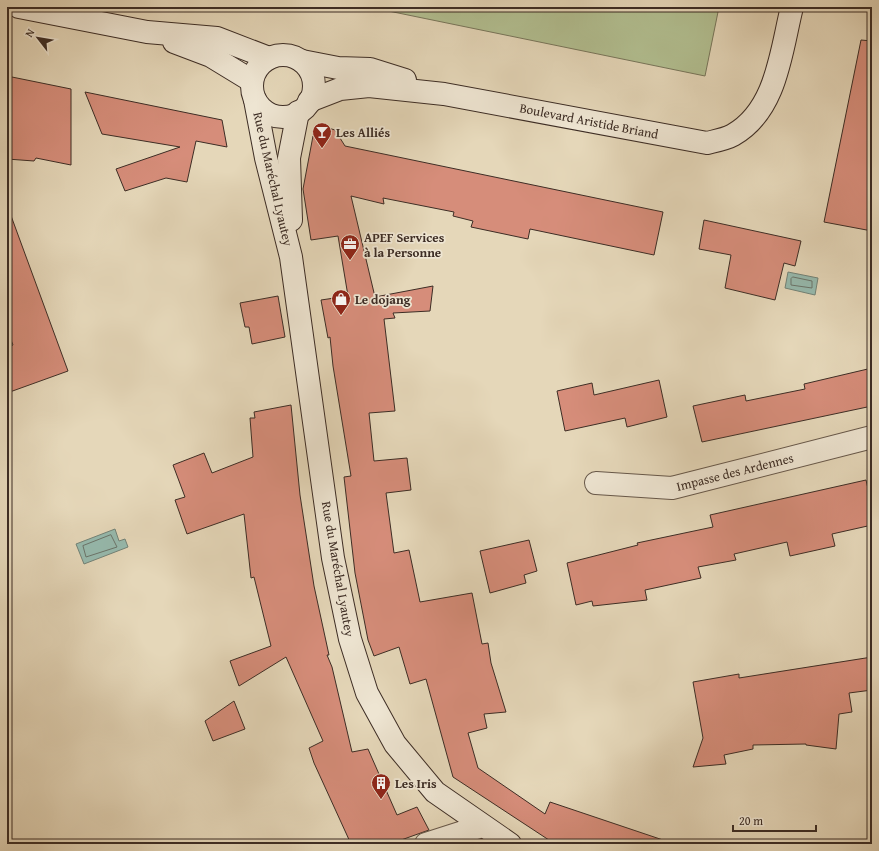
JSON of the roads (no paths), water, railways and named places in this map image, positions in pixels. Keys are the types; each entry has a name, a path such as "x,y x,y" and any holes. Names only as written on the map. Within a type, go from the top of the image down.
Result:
{"main road":[{"name":"Boulevard Aristide Briand","path":"19,7 147,32 216,38 269,58 284,55 293,56 302,61 338,68 370,69 444,94"},
{"name":"Boulevard Aristide Briand","path":"147,32 211,56 254,91 269,113 279,116 288,116 340,89 369,86 444,94 707,143 733,135 754,117 774,84 792,7"},
{"path":"254,91 255,72 261,64 269,58"},
{"path":"302,61 312,75 313,84 303,107"},
{"name":"Rue du Maréchal Lyautey","path":"254,91 266,158 291,257 333,558 350,639 367,693 395,744 435,792 479,835 510,844"},
{"name":"Rue du Maréchal Lyautey","path":"291,257 289,158 303,107"},
{"name":"Impasse des Ardennes","path":"596,483 672,488 872,437"},
{"path":"426,844 479,835"}],"water":[{"path":"788,272 818,278 815,295 785,288"},
{"path":"115,529 119,541 125,539 128,547 84,564 76,544"}],"place":[{"name":"Les Alliés","path":"322,149"},
{"name":"APEF Services à la Personne","path":"350,261"},
{"name":"Le dojang","path":"341,316"},
{"name":"Les Iris","path":"381,800"}]}
